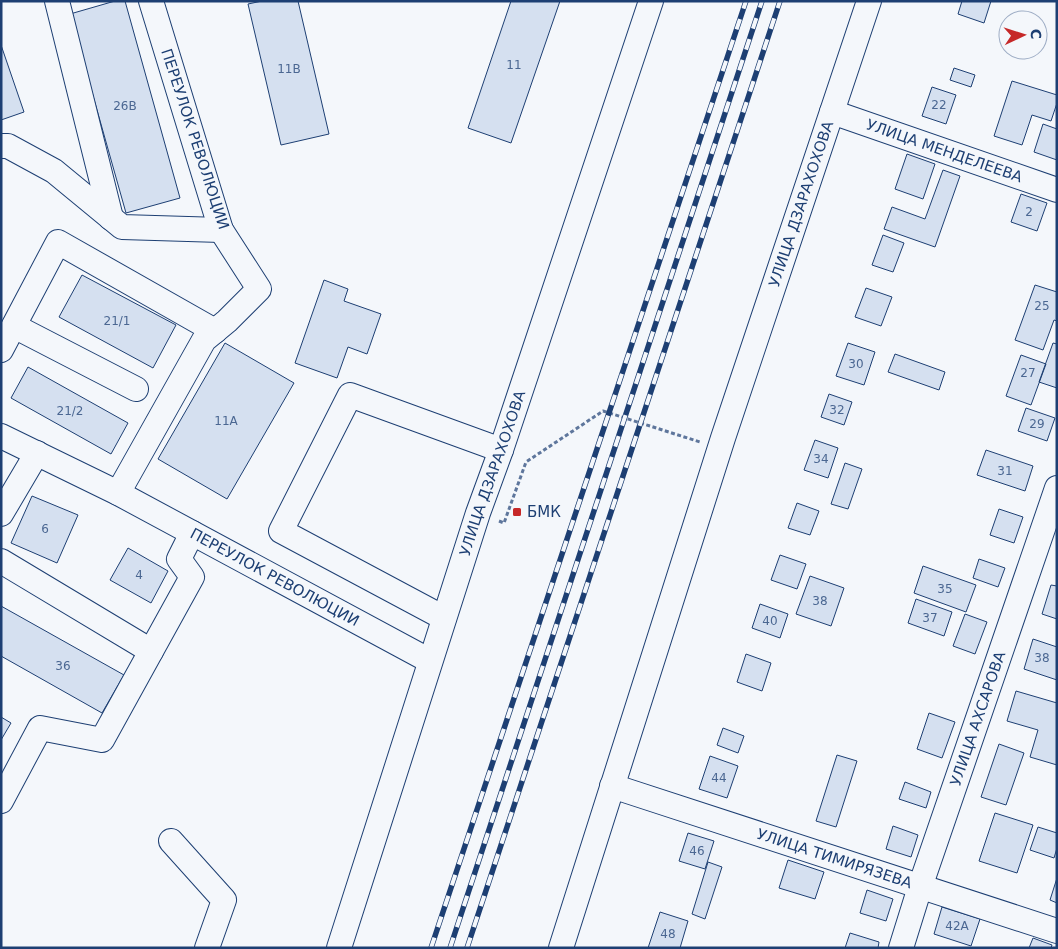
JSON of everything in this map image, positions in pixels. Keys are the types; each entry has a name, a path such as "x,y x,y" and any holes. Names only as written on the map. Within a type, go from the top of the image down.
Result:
{"street":[{"path":"57,1 111,218"},
{"name":"ПЕРЕУЛОК РЕВОЛЮЦИИ","path":"118,493 204,340 259,290 221,230 152,1"},
{"name":"УЛИЦА ДЗАРАХОХОВА","path":"338,948 478,513 501,450 651,1"},
{"name":"УЛИЦА ДЗАРАХОХОВА","path":"561,948 720,448 869,1"},
{"name":"УЛИЦА МЕНДЕЛЕЕВА","path":"832,112 1057,190"},
{"path":"1,146 8,146 54,171 122,227 221,230"},
{"path":"1,350 58,242 215,331"},
{"path":"14,326 136,388"},
{"path":"444,618 281,531 350,395 501,450"},
{"name":"ПЕРЕУЛОК РЕВОЛЮЦИИ","path":"1,436 118,493 430,661"},
{"path":"1,514 37,453"},
{"name":"УЛИЦА АХСАРОВА","path":"901,948 920,887 1057,488"},
{"path":"1,802 40,728 102,740 192,577 179,559 192,533"},
{"path":"1,561 151,651"},
{"name":"УЛИЦА ТИМИРЯЗЕВА","path":"612,786 1057,931"},
{"path":"171,842 224,900 207,948"}],"path":[{"path":"478,513 504,523 526,462 603,411 720,448"}],"building":[{"path":"115,1 125,1 180,198 126,213 70,14"},
{"path":"262,1 298,1 329,134 281,145 248,4"},
{"path":"511,1 560,1 511,143 468,128"},
{"path":"962,1 991,1 984,23 958,14"},
{"path":"1,45 24,112 1,120"},
{"path":"954,68 975,75 971,87 950,80"},
{"path":"1012,81 1057,95 1057,103 1051,121 1032,115 1022,145 994,136"},
{"path":"932,87 956,95 946,124 922,116"},
{"path":"1043,124 1057,129 1057,160 1034,152"},
{"path":"907,154 935,164 923,199 895,189"},
{"path":"943,170 960,176 935,247 884,229 892,207 925,219"},
{"path":"1021,194 1047,203 1037,231 1011,222"},
{"path":"883,235 904,243 893,272 872,265"},
{"path":"82,275 176,325 153,368 59,317"},
{"path":"324,280 348,289 344,301 381,314 367,354 348,347 337,378 295,363"},
{"path":"1035,285 1057,292 1057,321 1054,320 1043,350 1015,340"},
{"path":"866,288 892,297 881,326 855,317"},
{"path":"225,343 294,383 227,499 158,459"},
{"path":"848,343 875,352 864,385 836,376"},
{"path":"1053,343 1057,344 1057,388 1039,382"},
{"path":"895,354 945,372 939,390 888,372"},
{"path":"1021,355 1046,364 1031,405 1006,396"},
{"path":"28,367 128,423 111,454 11,398"},
{"path":"829,394 852,402 844,425 821,417"},
{"path":"1026,408 1055,418 1047,441 1018,431"},
{"path":"815,440 838,448 828,478 804,470"},
{"path":"986,450 1033,466 1025,491 977,475"},
{"path":"845,463 862,469 848,509 831,504"},
{"path":"32,496 78,515 57,563 11,543"},
{"path":"797,503 819,511 810,535 788,528"},
{"path":"999,509 1023,517 1014,543 990,535"},
{"path":"128,548 168,571 151,603 110,580"},
{"path":"780,555 806,564 797,589 771,580"},
{"path":"979,559 1005,568 998,587 973,578"},
{"path":"923,566 976,585 966,612 914,593"},
{"path":"810,576 844,588 831,626 796,614"},
{"path":"1051,585 1057,586 1057,619 1042,614"},
{"path":"916,599 952,612 944,636 908,623"},
{"path":"760,604 788,614 780,638 752,628"},
{"path":"1,606 124,675 102,713 1,656"},
{"path":"965,614 987,622 975,654 953,646"},
{"path":"1033,639 1057,647 1057,680 1024,669"},
{"path":"746,654 771,663 762,691 737,682"},
{"path":"1016,691 1057,703 1057,765 1030,757 1038,730 1007,721"},
{"path":"929,713 955,722 942,758 917,749"},
{"path":"1,717 11,723 1,740"},
{"path":"723,728 744,736 738,753 717,745"},
{"path":"999,744 1024,753 1006,805 981,797"},
{"path":"837,755 857,761 836,827 816,821"},
{"path":"710,756 738,766 727,798 699,789"},
{"path":"905,782 931,792 926,808 899,799"},
{"path":"995,813 1033,825 1017,873 979,861"},
{"path":"893,826 918,835 911,857 886,849"},
{"path":"1038,827 1057,833 1057,848 1054,858 1030,850"},
{"path":"688,833 714,841 705,869 679,861"},
{"path":"788,860 824,872 815,899 779,888"},
{"path":"708,862 722,867 705,919 692,914"},
{"path":"1057,878 1057,903 1050,900"},
{"path":"867,890 893,899 886,921 860,913"},
{"path":"942,907 980,919 971,946 934,934"},
{"path":"660,912 688,921 680,948 648,948"},
{"path":"850,933 879,942 878,948 845,948"},
{"path":"1033,938 1052,945 1051,948 1029,948"}],"railway":[{"path":"431,948 746,1"},
{"path":"450,948 762,1"},
{"path":"467,948 780,1"}],"place":[{"name":"БМК","path":"517,512"}]}
